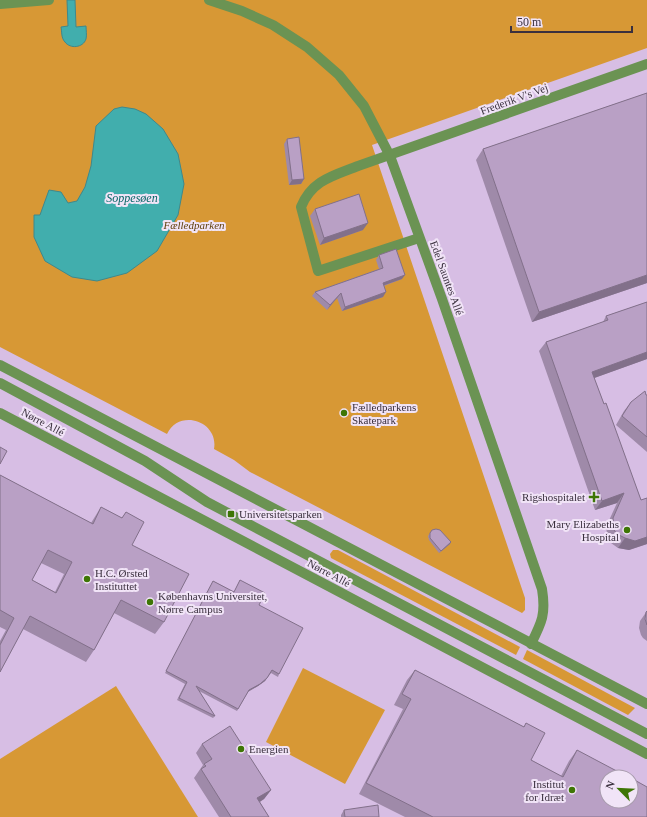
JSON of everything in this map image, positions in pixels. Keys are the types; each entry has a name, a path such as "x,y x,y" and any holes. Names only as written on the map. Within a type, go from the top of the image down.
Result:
{"street":[{"path":"0,4 49,0"},
{"name":"Edel Sauntes Allé","path":"209,0 242,11 273,25 307,47 339,75 364,106 390,156 542,589 545,604 543,618 531,644"},
{"name":"Frederik V's Vej","path":"419,238 318,271 301,207 305,198 321,180 647,65"},
{"path":"0,365 647,704"},
{"path":"0,383 146,461 207,502 647,734"},
{"name":"Nørre Allé","path":"0,413 647,754"}],"green space":[{"name":"Fælledparken","path":"0,0 647,0 647,48 372,145 525,598 525,610 522,613 250,472 234,460 214,449 214,439 210,431 197,421 180,421 173,426 167,434 0,347"},
{"path":"333,550 338,550 520,647 516,655 331,558 330,554"},
{"path":"527,650 635,708 628,715 523,659"},
{"path":"303,668 385,710 345,784 266,742"},
{"path":"116,686 198,817 0,817 0,759"}],"water":[{"path":"67,0 75,0 76,27 86,26 86,39 79,46 70,46 62,37 61,27 68,26"},
{"name":"Soppesøen","path":"122,107 135,109 146,114 163,129 178,154 184,184 178,215 157,251 127,273 97,281 72,277 45,261 34,237 34,215 40,215 49,190 61,192 68,203 77,201 85,187 91,166 96,126 114,109"}],"building":[{"path":"647,93 647,275 539,312 483,149"},
{"path":"299,137 304,179 292,180 287,139"},
{"path":"359,194 368,223 324,238 315,209"},
{"path":"396,249 405,275 383,283 386,292 345,307 341,293 330,305 315,292 383,268 379,255"},
{"path":"647,302 647,352 592,372 604,404 606,403 641,500 647,498 647,537 635,541 617,534 614,530 613,518 624,493 602,501 546,342 608,320 606,316"},
{"path":"645,391 647,395 647,437 622,416 631,402"},
{"path":"0,447 7,451 0,464"},
{"path":"0,475 93,524 101,507 122,518 126,512 144,522 132,545 189,574 164,622 121,600 94,650 30,616 0,672 0,645 14,618 0,610","holes":["48,550 72,562 56,593 32,580"]},
{"path":"432,530 440,530 451,542 441,551 430,538 430,533"},
{"path":"240,580 265,593 259,605 303,628 279,674 272,670 267,678 249,690 238,709 196,686 215,716 179,698 187,682 166,671 213,581 234,592"},
{"path":"647,611 647,625 645,619"},
{"path":"415,670 524,727 526,723 545,733 531,760 563,777 577,750 613,769 599,769 599,809 639,809 639,782 647,787 647,817 433,817 366,783 411,699 402,694"},
{"path":"230,726 271,790 257,798 269,817 231,817 201,769 206,766 204,764 212,759 202,744"},
{"path":"378,805 379,817 345,817 344,810"}],"place":[{"name":"Fælledparkens Skatepark","path":"344,413"},
{"name":"Rigshospitalet","path":"594,497"},
{"name":"Universitetsparken","path":"231,514"},
{"name":"Mary Elizabeths Hospital","path":"627,530"},
{"name":"H.C. Ørsted Instituttet","path":"87,579"},
{"name":"Københavns Universitet, Nørre Campus","path":"150,602"},
{"name":"Energien","path":"241,749"},
{"name":"Institut for Idræt","path":"572,790"}]}
